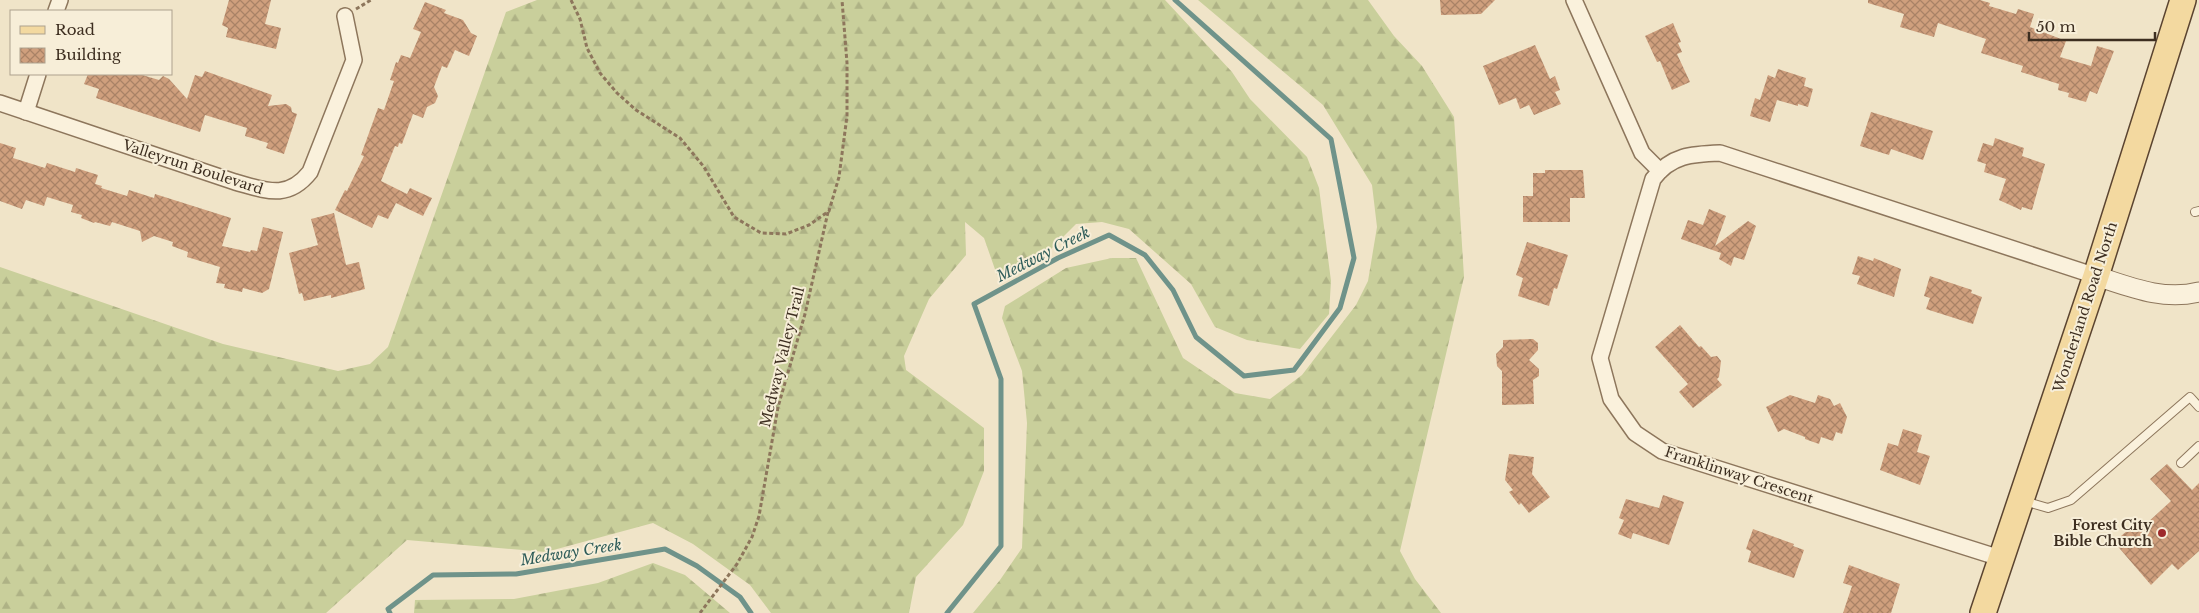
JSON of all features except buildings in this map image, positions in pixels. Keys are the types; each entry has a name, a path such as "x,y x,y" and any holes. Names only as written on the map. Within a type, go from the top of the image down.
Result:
{"main road":[{"name":"Wonderland Road North","path":"1983,613 2096,276 2183,0"}],"street":[{"path":"1574,0 1642,153 1660,170 1673,161 1692,154 1720,153 2096,276 2158,294 2177,296 2199,292"},
{"name":"Valleyrun Boulevard","path":"0,103 235,182 274,192 303,182 310,172 354,60 345,16"},
{"path":"26,112 38,75"},
{"name":"Franklinway Crescent","path":"1660,170 1653,179 1600,358 1611,399 1635,432 1662,451 2000,558"}],"lane":[{"path":"2020,500 2048,508 2071,500 2190,396 2199,407"},
{"path":"2181,463 2199,446"}],"path":[{"path":"572,0 580,19 587,48 600,73 636,110 680,138 704,167 734,217 761,233 786,234 809,225 829,211"},
{"name":"Medway Valley Trail","path":"700,613 737,564 752,537 759,516 778,407 805,314 829,211 839,177 847,116 847,62 842,0"}],"green space":[{"path":"537,0 1165,0 1232,72 1250,99 1307,157 1319,188 1331,281 1329,314 1300,349 1247,340 1215,327 1191,284 1129,229 1102,222 1076,224 1041,259 997,275 984,238 965,222 966,255 929,299 904,356 906,370 984,428 984,471 963,525 916,577 909,613 771,613 750,585 693,544 653,523 546,552 407,540 326,613 0,613 0,267 223,344 338,371 370,364 388,347 506,12"},
{"path":"1198,0 1368,0 1394,36 1422,66 1454,117 1464,277 1400,551 1415,579 1441,613 973,613 1000,580 1022,548 1027,423 1022,371 1002,318 1005,306 1066,268 1112,258 1136,258 1183,358 1235,393 1270,399 1302,375 1356,305 1368,281 1377,227 1372,185 1323,105"},
{"path":"653,563 685,575 730,613 414,613 415,600 514,599 598,583"}],"waterway":[{"name":"Medway Creek","path":"947,613 1001,546 1001,379 974,304 1058,258 1109,235 1145,255 1173,290 1196,337 1244,376 1294,370 1340,308 1354,258 1331,139 1175,0"},
{"name":"Medway Creek","path":"390,613 388,609 433,575 516,574 665,549 697,566 740,597 751,613"}],"place":[{"name":"Forest City Bible Church","path":"2162,533"}]}
